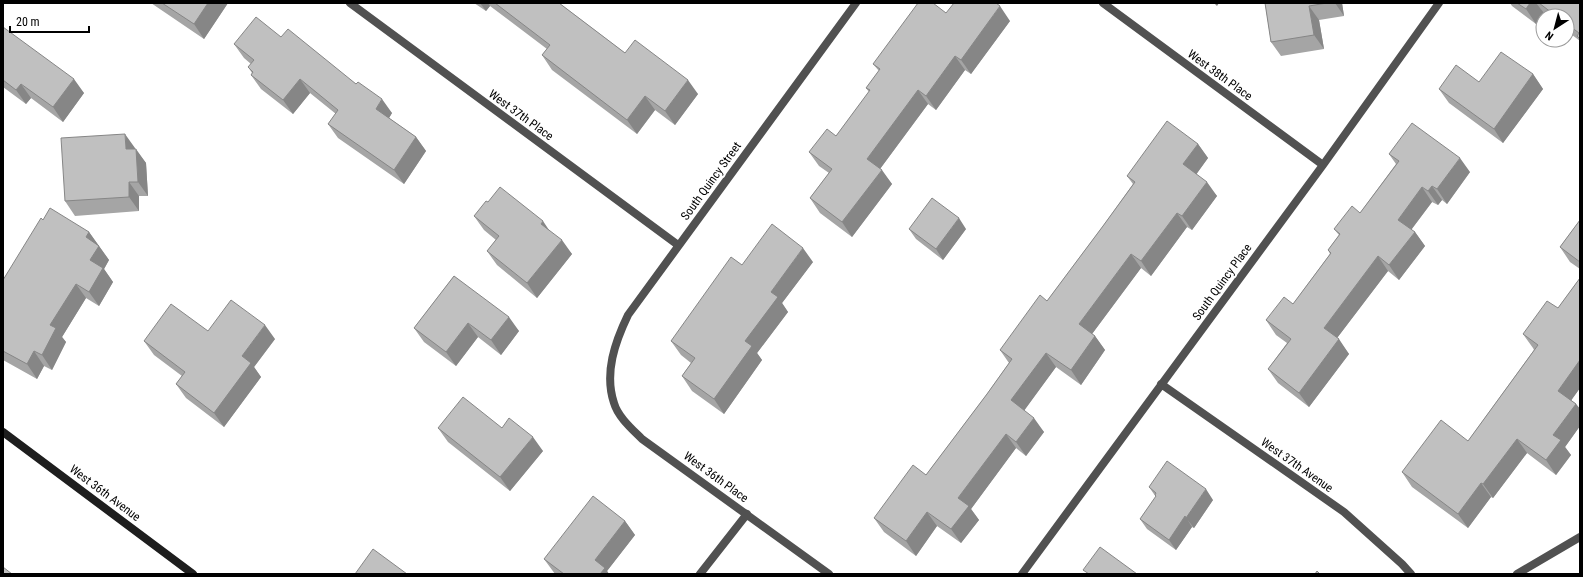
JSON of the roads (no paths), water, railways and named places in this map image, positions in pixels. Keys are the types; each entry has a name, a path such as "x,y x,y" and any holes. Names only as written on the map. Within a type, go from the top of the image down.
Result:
{"street":[{"name":"West 37th Place","path":"350,3 678,245"},
{"name":"South Quincy Street","path":"611,384 611,360 617,337 628,314 856,3"},
{"name":"West 38th Place","path":"1103,3 1323,165"},
{"name":"South Quincy Place","path":"1022,574 1323,165 1439,3"},
{"name":"West 36th Place","path":"611,384 614,404 625,422 642,439 829,574"},
{"name":"West 37th Avenue","path":"1161,384 1344,512 1402,564 1411,574"},
{"name":"West 36th Avenue","path":"3,432 193,574"},
{"path":"700,574 746,514"},
{"path":"1517,574 1580,537"}]}
